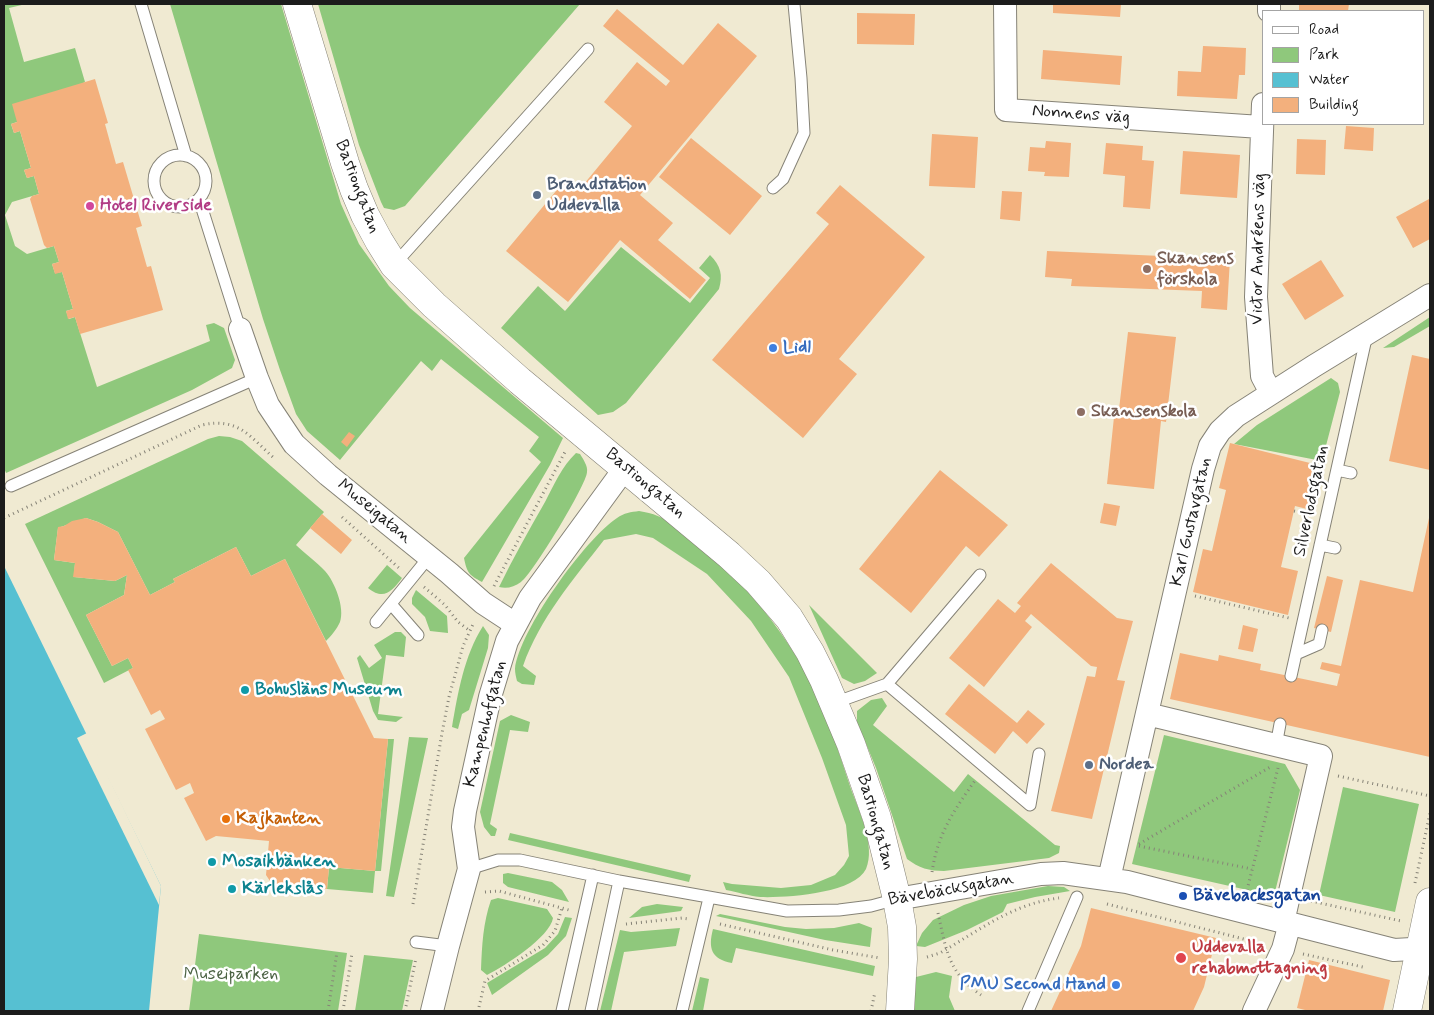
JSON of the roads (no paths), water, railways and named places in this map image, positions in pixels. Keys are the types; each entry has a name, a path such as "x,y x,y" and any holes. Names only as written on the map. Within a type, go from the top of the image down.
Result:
{"main road":[{"name":"Bastiongatan","path":"297,4 354,189 378,241 394,265 413,286 520,381 729,555 790,618 810,652 834,703 851,744 877,818 902,927 903,959 900,1011"},
{"path":"1407,1011 1425,949 1422,896"},
{"path":"1426,1011 1430,994"}],"street":[{"name":"Nonnens väg","path":"1005,4 1006,110 1261,127"},
{"name":"Victor Andréens väg","path":"1262,116 1256,297 1262,376 1271,393"},
{"name":"Karl Gustavgatan","path":"1109,879 1203,469 1210,446 1220,430 1236,416 1430,295"},
{"name":"Museigatan","path":"240,329 268,405 294,444 328,476 484,603 501,616 516,624"},
{"name":"Kampenhofgatan","path":"432,1011 469,869 463,827 465,810 490,697 507,641 530,598 625,468"},
{"path":"1147,714 1321,756 1289,896 1283,949 1254,1011"},
{"name":"Bävebäcksgatan","path":"897,899 1040,874 1064,872 1109,879 1394,950 1425,949"}],"lane":[{"path":"141,4 186,156"},
{"path":"774,188 783,179 804,133 794,4"},
{"path":"394,265 588,49"},
{"path":"178,155 194,159 201,165 205,173 204,191 199,199 183,207 166,203 159,196 155,188 156,170 169,157 178,155"},
{"path":"199,199 240,329"},
{"name":"Silverlodsgatan","path":"1291,676 1367,333"},
{"path":"11,486 257,378"},
{"path":"1337,470 1351,473"},
{"path":"1320,545 1334,548"},
{"path":"376,622 429,557"},
{"path":"834,703 887,684 980,575"},
{"path":"391,604 418,635"},
{"path":"1296,654 1319,644 1322,630"},
{"path":"887,684 1030,805 1039,754"},
{"path":"1276,746 1280,724"},
{"name":"Bävebäcksgatan","path":"469,869 498,860 520,860 619,881 787,911 814,912 840,910 871,906 897,899"},
{"path":"562,1011 593,875"},
{"path":"591,1011 619,881"},
{"path":"1028,1011 1051,947 1078,897"},
{"path":"682,1011 709,898"},
{"path":"417,942 448,946"}],"water":[{"path":"4,566 161,886 149,1011 4,1011"}],"place":[{"name":"Brandstation Uddevalla","path":"537,195"},
{"name":"Hotel Riverside","path":"90,206"},
{"name":"Skansens förskola","path":"1147,269"},
{"name":"Lidl","path":"773,348"},
{"name":"Skansenskola","path":"1081,412"},
{"name":"Bohusläns Museum","path":"245,690"},
{"name":"Nordea","path":"1089,765"},
{"name":"Kajkanten","path":"226,819"},
{"name":"Mosaikbänken","path":"212,862"},
{"name":"Kärlekslås","path":"232,889"},
{"name":"Bävebacksgatan","path":"1183,896"},
{"name":"Uddevalla rehabmottagning","path":"1181,958"},
{"name":"PMU Second Hand","path":"1116,985"}],"park label":[{"name":"Museiparken","path":"231,975"}]}
